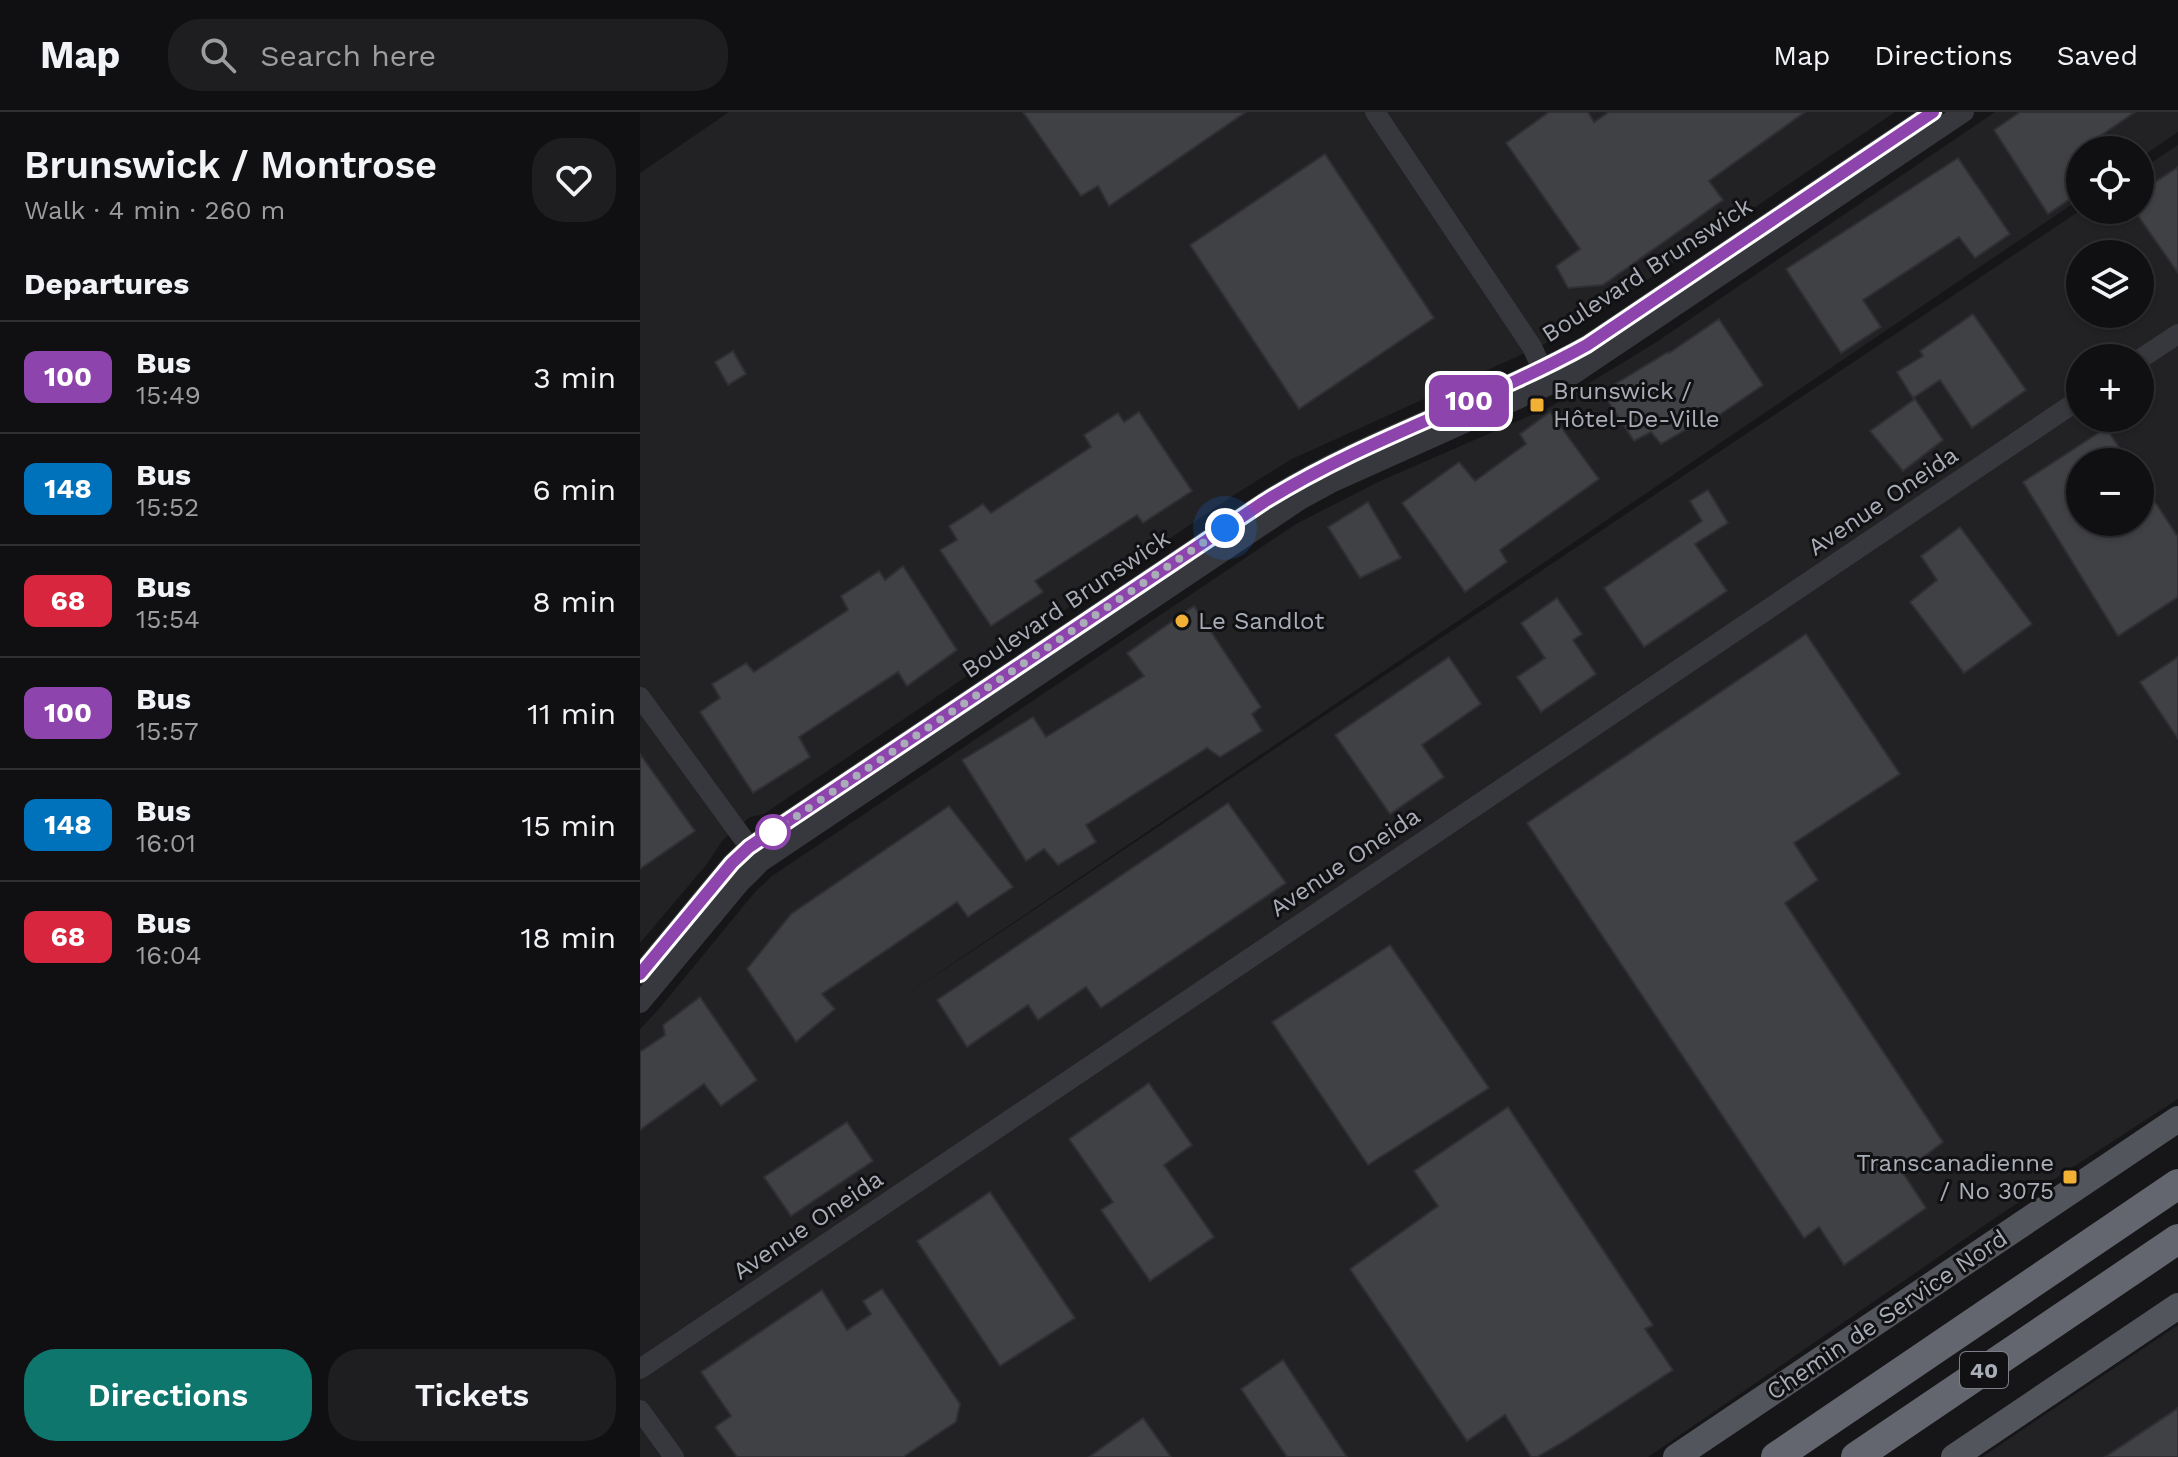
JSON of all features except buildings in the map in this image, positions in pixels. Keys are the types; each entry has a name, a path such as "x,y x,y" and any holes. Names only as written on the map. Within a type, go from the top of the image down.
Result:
{"highway":[{"name":"40","path":"1776,1457 2178,1184"},
{"name":"40","path":"1856,1457 2174,1243"}],"main road":[{"name":"Chemin de Service Nord","path":"1676,1457 2178,1119"},
{"path":"1954,1457 2178,1306"}],"street":[{"path":"1375,112 1504,304 1535,352 1546,376"},
{"name":"Boulevard Brunswick","path":"640,974 732,863 755,855 1300,500 1546,376 1933,112"},
{"name":"Boulevard Brunswick","path":"1546,376 1574,374 1964,112"},
{"path":"2154,350 2178,334"},
{"name":"Avenue Oneida","path":"640,1369 2066,408"},
{"path":"640,697 755,855"},
{"name":"Boulevard Brunswick","path":"640,1003 739,884 755,855"},
{"path":"640,1410 674,1457"}],"shaded area":[{"path":"729,112 1895,112 1562,336 1290,460 1231,497 764,814 750,817 722,841 707,864 640,943 640,173"},
{"path":"1995,112 2178,112 2178,132 2154,148 2154,136 2066,136 2066,208 899,1000 2066,220 2066,224 2154,224 2154,161 2178,145 2178,1099 2001,1214 1648,1457 640,1457 640,1029 755,892 772,876 1296,524 1378,482 1550,407 1655,343"},
{"path":"2178,1325 2178,1457 1982,1457 2135,1354"}],"bus line":[{"name":"100","path":"640,974 732,863 749,847 1264,502 1329,464 1572,354 1933,112"}],"place":[{"name":"Brunswick / Hôtel-De-Ville","path":"1537,405"},
{"name":"Le Sandlot","path":"1182,621"},
{"name":"Transcanadienne / No 3075","path":"2070,1177"}],"route":[{"path":"773,832 767,836 1225,528"}]}
